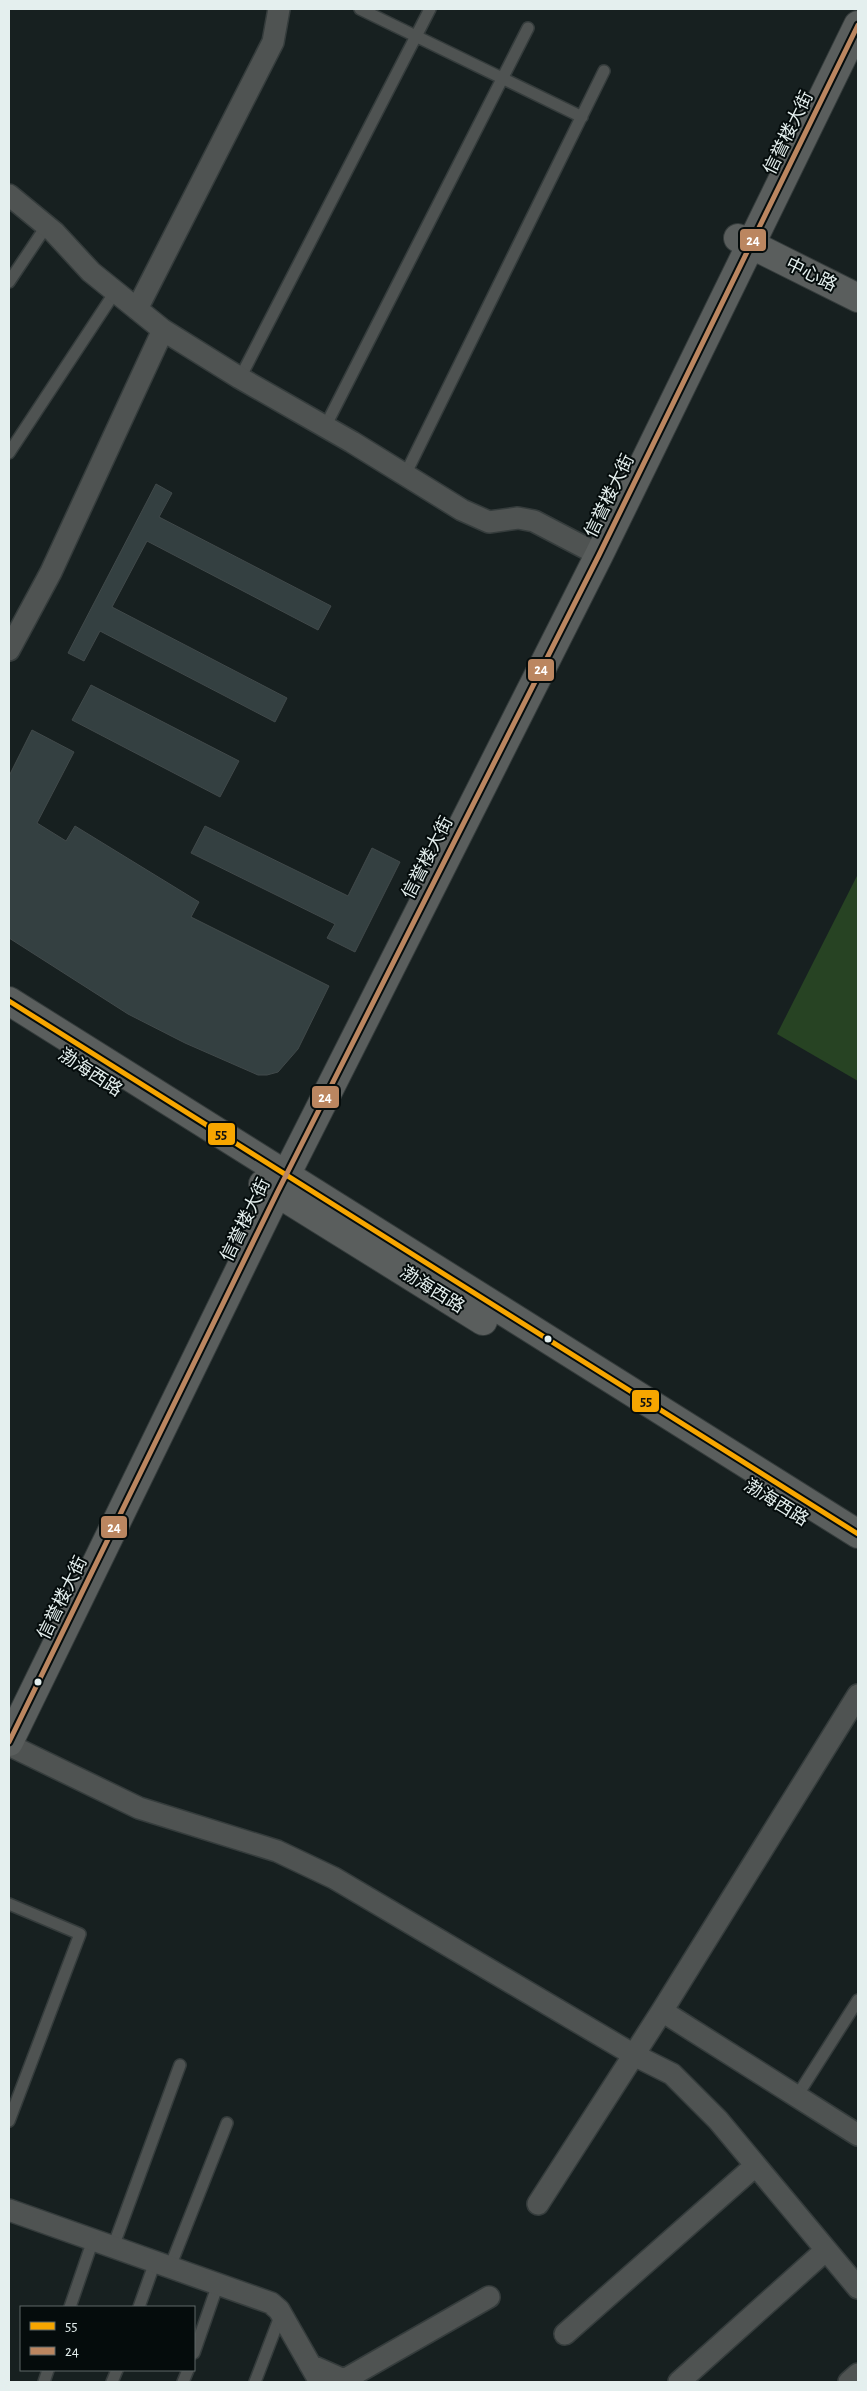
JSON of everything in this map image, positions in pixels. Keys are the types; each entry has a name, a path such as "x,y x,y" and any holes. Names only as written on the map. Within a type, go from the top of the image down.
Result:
{"street":[{"path":"137,309 272,42 279,9"},
{"name":"信誉楼大街","path":"744,242 849,9"},
{"name":"信誉楼大街","path":"9,1708 591,551 744,242 858,25"},
{"path":"9,195 46,226 91,272 162,330 240,378 462,510 489,522 518,518 534,521 591,551"},
{"name":"中心路","path":"744,242 858,298"},
{"path":"9,650 51,572 162,330"},
{"name":"渤海西路","path":"9,1001 275,1180 858,1554"},
{"name":"渤海西路","path":"9,1022 275,1180 858,1534"},
{"name":"信誉楼大街","path":"9,1743 275,1180"},
{"path":"538,2204 662,2012 858,1695"},
{"path":"9,1743 139,1808 277,1851 334,1878 634,2055 672,2074 718,2120 858,2288"},
{"path":"662,2012 858,2135"},
{"path":"565,2334 755,2166"},
{"path":"9,2212 270,2302 281,2313 315,2374 344,2380 489,2297"},
{"path":"680,2382 826,2250"},
{"path":"849,2382 858,2374"}],"lane":[{"path":"360,9 582,117"},
{"path":"240,378 430,9"},
{"path":"325,427 528,28"},
{"path":"405,475 604,71"},
{"path":"9,282 46,226"},
{"path":"9,453 116,292"},
{"path":"9,1904 80,1934 9,2121"},
{"path":"797,2096 858,2000"},
{"path":"113,2247 180,2066"},
{"path":"140,2306 162,2265 227,2123"},
{"path":"70,2306 93,2240"},
{"path":"195,2350 218,2284"},
{"path":"255,2382 281,2313"}],"green space":[{"path":"858,874 858,1081 777,1034"}],"building":[{"path":"156,484 172,493 159,517 331,606 318,630 147,541 112,607 287,698 275,722 100,631 84,661 68,653"},
{"path":"91,685 239,761 220,797 72,720"},
{"path":"32,730 74,752 37,823 66,841 75,826 199,902 191,917 329,986 298,1049 278,1072 258,1075 185,1043 128,1014 9,938 9,776"},
{"path":"205,826 348,896 372,848 400,862 355,952 327,938 335,924 191,853"}],"transit line":[{"name":"24","path":"9,1742 277,1193 599,555 858,25"},
{"name":"55","path":"9,1001 858,1534"}]}
